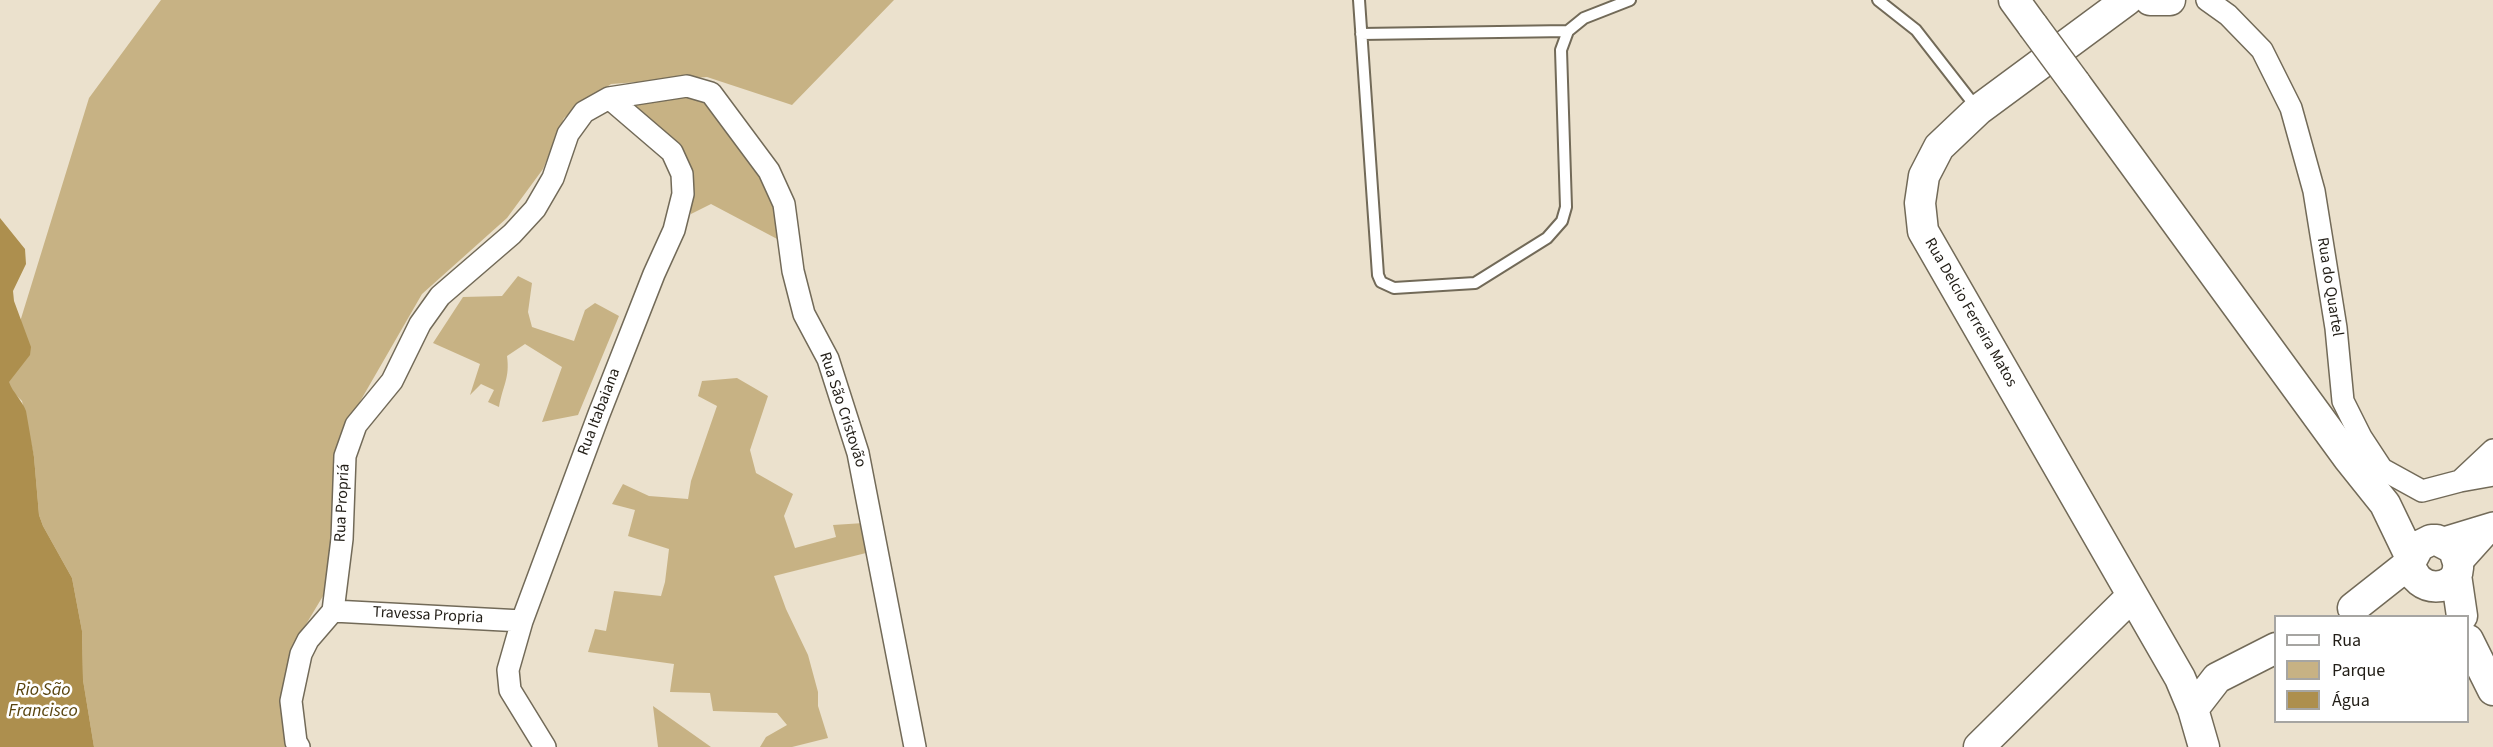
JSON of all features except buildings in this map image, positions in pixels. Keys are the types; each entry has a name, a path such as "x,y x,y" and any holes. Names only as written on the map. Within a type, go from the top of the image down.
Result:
{"street":[{"path":"2014,0 2349,459 2385,504 2424,562 2445,586 2493,528"},
{"name":"Rua Delcio Ferreira Matos","path":"2127,0 1978,110 1939,147 1924,176 1920,203 1923,231 2131,597 2180,678 2193,709 2204,747"},
{"path":"2150,0 2154,2 2170,0"},
{"name":"Rua do Quartel","path":"2207,0 2228,15 2262,50 2291,108 2314,191 2336,328 2343,401 2361,437 2382,469 2422,491 2460,481 2493,450"},
{"name":"Rua São Cristovão","path":"609,98 687,86 711,93 769,171 784,204 793,271 804,314 828,359 858,453 915,747"},
{"name":"Rua Propriá","path":"333,611 342,539 345,456 356,425 392,381 420,324 440,296 512,234 536,209 554,178 568,134 585,112 609,98"},
{"name":"Rua Itabaiana","path":"545,747 510,690 508,670 522,621 603,403 674,230 683,194 682,174 672,152 609,98"},
{"path":"2460,481 2493,475"},
{"path":"2345,612 2424,562 2493,523"},
{"path":"2424,562 2454,549 2462,615"},
{"path":"2424,562 2450,615"},
{"path":"1979,747 2131,597"},
{"path":"299,747 296,742 291,701 301,654 308,640 333,611"},
{"name":"Travessa Propria","path":"333,611 522,621"},
{"path":"2469,642 2493,690"},
{"path":"2193,709 2217,678 2274,649"},
{"path":"2180,678 2217,678"}],"lane":[{"path":"1359,0 1378,275 1381,282 1394,288 1475,283 1547,238 1562,221 1566,207 1561,50 1568,31 1584,18 1630,0"},
{"path":"1878,0 1916,30 1978,110"},
{"path":"1361,34 1568,31"}],"green space":[{"path":"161,0 894,0 792,105 707,77 611,84 564,118 543,169 507,218 422,294 339,438 326,591 296,641 282,700 285,747 94,747 83,680 82,631 72,578 39,515 34,457 22,401 3,377 89,98"},
{"path":"685,93 709,101 763,175 778,208 781,241 711,204 691,214 689,179 624,101"},
{"path":"518,276 532,283 528,312 532,327 574,341 585,310 595,303 619,316 578,415 542,422 562,367 525,344 507,356 507,376 499,407 488,402 494,390 481,384 470,395 480,364 433,343 463,297 502,296"},
{"path":"737,378 768,396 750,450 756,473 793,494 784,516 795,548 836,537 833,525 864,523 870,552 774,576 786,609 808,655 818,692 818,706 828,738 792,747 760,747 766,737 787,725 777,713 713,711 710,693 670,692 674,664 588,652 595,629 606,631 614,591 661,596 665,582 669,549 628,536 635,510 612,504 623,484 649,496 688,499 691,481 717,406 698,396 702,381"},
{"path":"653,706 711,747 658,747"}],"water":[{"name":"Rio São Francisco","path":"0,218 25,249 26,264 13,291 14,301 31,347 30,355 9,382 26,411 34,457 39,515 72,578 82,631 83,680 94,747 0,747"}]}
